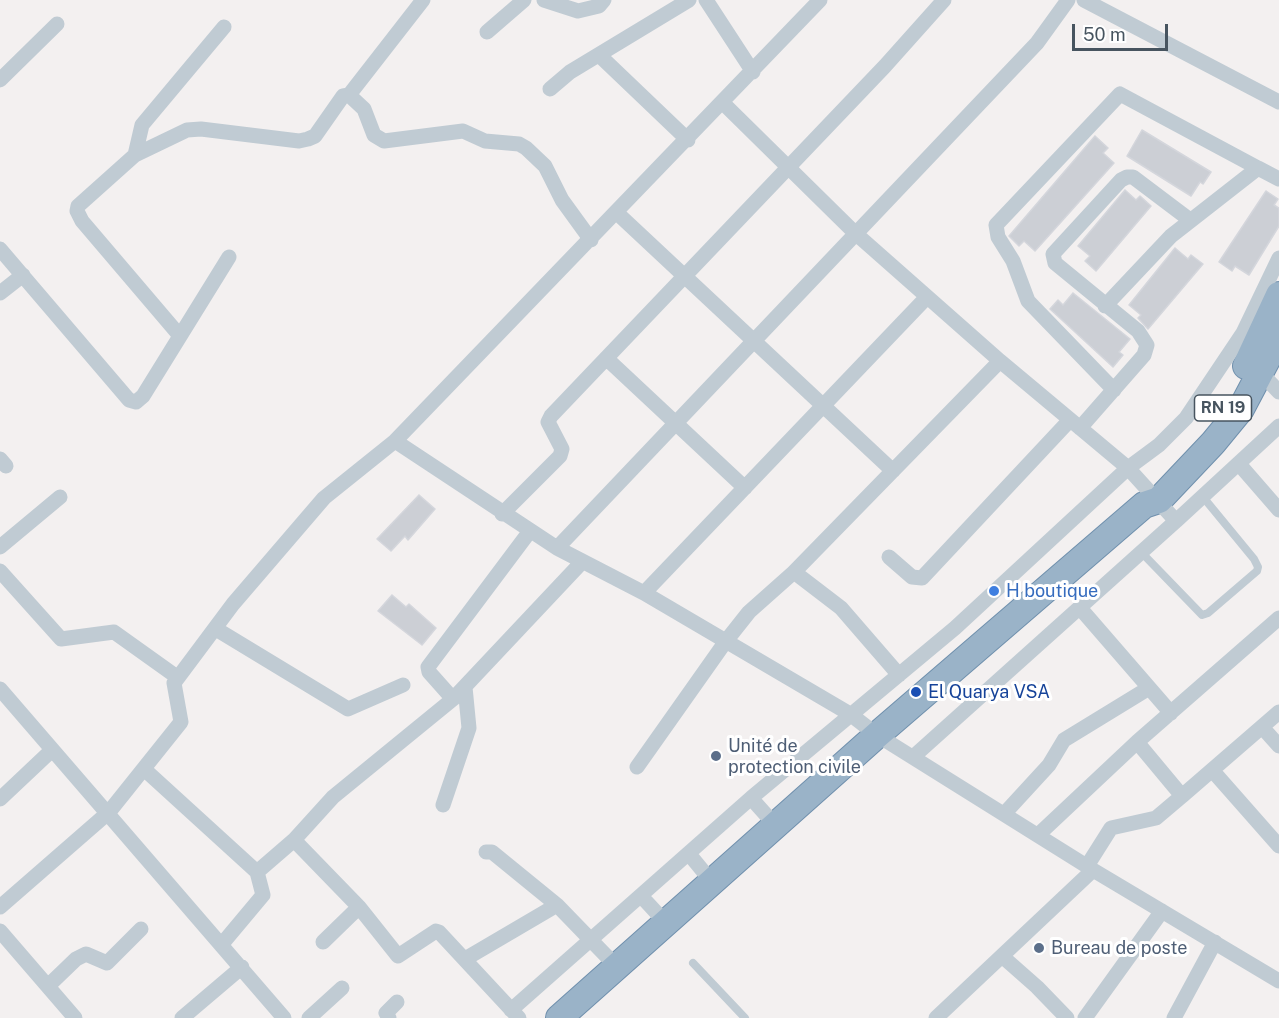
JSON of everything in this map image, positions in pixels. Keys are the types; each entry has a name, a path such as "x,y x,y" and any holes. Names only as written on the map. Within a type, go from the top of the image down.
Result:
{"highway":[{"name":"RN 19","path":"1150,498 1229,400 1279,295"},
{"name":"RN 19","path":"559,1018 877,735 1150,498 1229,424 1261,373 1279,337"}],"street":[{"path":"180,336 78,216 78,206 135,154 194,129 299,141 315,136 343,96 350,94 423,0"},
{"path":"487,32 525,0"},
{"path":"544,0 578,11 591,9 604,0"},
{"path":"550,89 570,72 689,0"},
{"path":"706,0 753,72"},
{"path":"800,0 804,17"},
{"path":"0,907 109,812 181,722 182,716 174,689 177,676 216,629 242,591 324,498 395,441 688,140 820,0"},
{"path":"502,514 560,456 562,449 549,419 787,166 885,66 944,0"},
{"path":"557,548 1037,43 1068,0"},
{"path":"1084,0 1279,102"},
{"path":"0,80 57,24"},
{"path":"135,154 141,125 224,27"},
{"path":"598,55 688,140"},
{"path":"350,94 364,109 374,135 384,141 463,131 485,141 519,144 526,148 545,166 562,200 591,240"},
{"path":"1114,390 1028,301 1013,261 998,237 996,225 1120,94 1126,95 1279,179"},
{"path":"723,103 855,233 1000,361 1128,468 1150,498 1176,521"},
{"path":"1105,306 1171,236 1258,168"},
{"path":"889,557 912,577 922,578 1074,424 1114,390 1144,355 1147,345 1138,331 1055,263 1053,256 1121,180 1133,177 1190,220"},
{"path":"617,213 685,274 893,471"},
{"path":"0,249 132,401 140,400 143,396 229,257"},
{"path":"294,840 359,907 398,956 436,931 515,1014 590,942 751,798 955,628 1128,468 1159,446 1186,418 1243,333 1279,258"},
{"path":"0,293 23,275"},
{"path":"644,593 927,297"},
{"path":"606,358 745,488"},
{"path":"637,766 749,612 794,572 1000,361"},
{"path":"1261,373 1279,392"},
{"path":"913,757 1142,553 1279,426"},
{"path":"395,441 502,514 557,548 644,593 850,714 877,735 1090,868 1279,981"},
{"path":"1239,464 1279,510"},
{"path":"0,547 60,497"},
{"path":"453,699 429,672 428,667 530,531"},
{"path":"257,872 294,840 333,797 453,699 582,562"},
{"path":"0,571 61,639 114,632 177,676"},
{"path":"794,572 841,608 899,675"},
{"path":"1080,608 1171,713"},
{"path":"1038,835 1137,742 1274,623 1279,639"},
{"path":"216,629 348,709 403,685"},
{"path":"443,805 469,728 465,687"},
{"path":"1004,814 1049,765 1064,740 1149,688"},
{"path":"0,689 109,812 284,1018"},
{"path":"936,1018 1003,957 1090,868 1111,828 1156,818 1279,712"},
{"path":"1262,727 1279,746"},
{"path":"1137,742 1182,796"},
{"path":"0,798 52,750"},
{"path":"144,768 257,872 263,895 222,944"},
{"path":"1212,770 1279,846"},
{"path":"751,798 776,826"},
{"path":"486,852 492,852 557,904 590,942 617,967"},
{"path":"689,854 712,882"},
{"path":"642,897 666,923"},
{"path":"465,959 557,904"},
{"path":"323,942 359,907"},
{"path":"1085,1018 1162,911"},
{"path":"49,985 76,959 86,954 107,963 141,929"},
{"path":"0,930 75,1018"},
{"path":"1174,1018 1215,942"},
{"path":"1003,957 1038,987 1067,1018"},
{"path":"182,1018 242,968"},
{"path":"309,1018 342,988"},
{"path":"389,1018 386,1013 397,1002"}],"lane":[{"path":"1142,553 1202,615 1208,613 1257,571 1258,567 1254,559 1203,497"},
{"path":"693,963 745,1018"}],"building":[{"path":"1142,130 1211,172 1203,184 1200,182 1191,196 1127,156"},
{"path":"1095,136 1108,148 1103,153 1114,163 1035,251 1024,241 1019,246 1009,236"},
{"path":"1125,190 1136,200 1140,196 1151,206 1096,271 1085,261 1090,256 1078,246"},
{"path":"1266,191 1278,199 1274,205 1279,208 1279,226 1249,275 1235,266 1232,271 1219,262"},
{"path":"1175,248 1188,259 1191,255 1203,264 1148,329 1138,318 1141,315 1129,305"},
{"path":"1073,293 1130,339 1119,352 1123,355 1113,367 1050,309 1058,300 1063,305"},
{"path":"419,495 435,509 408,540 405,536 391,551 377,539"},
{"path":"392,595 406,607 409,604 436,628 422,645 378,611"}],"place":[{"name":"H boutique","path":"994,591"},
{"name":"El Quarya VSA","path":"916,692"},
{"name":"Unité de protection civile","path":"716,756"},
{"name":"Bureau de poste","path":"1039,948"}]}
